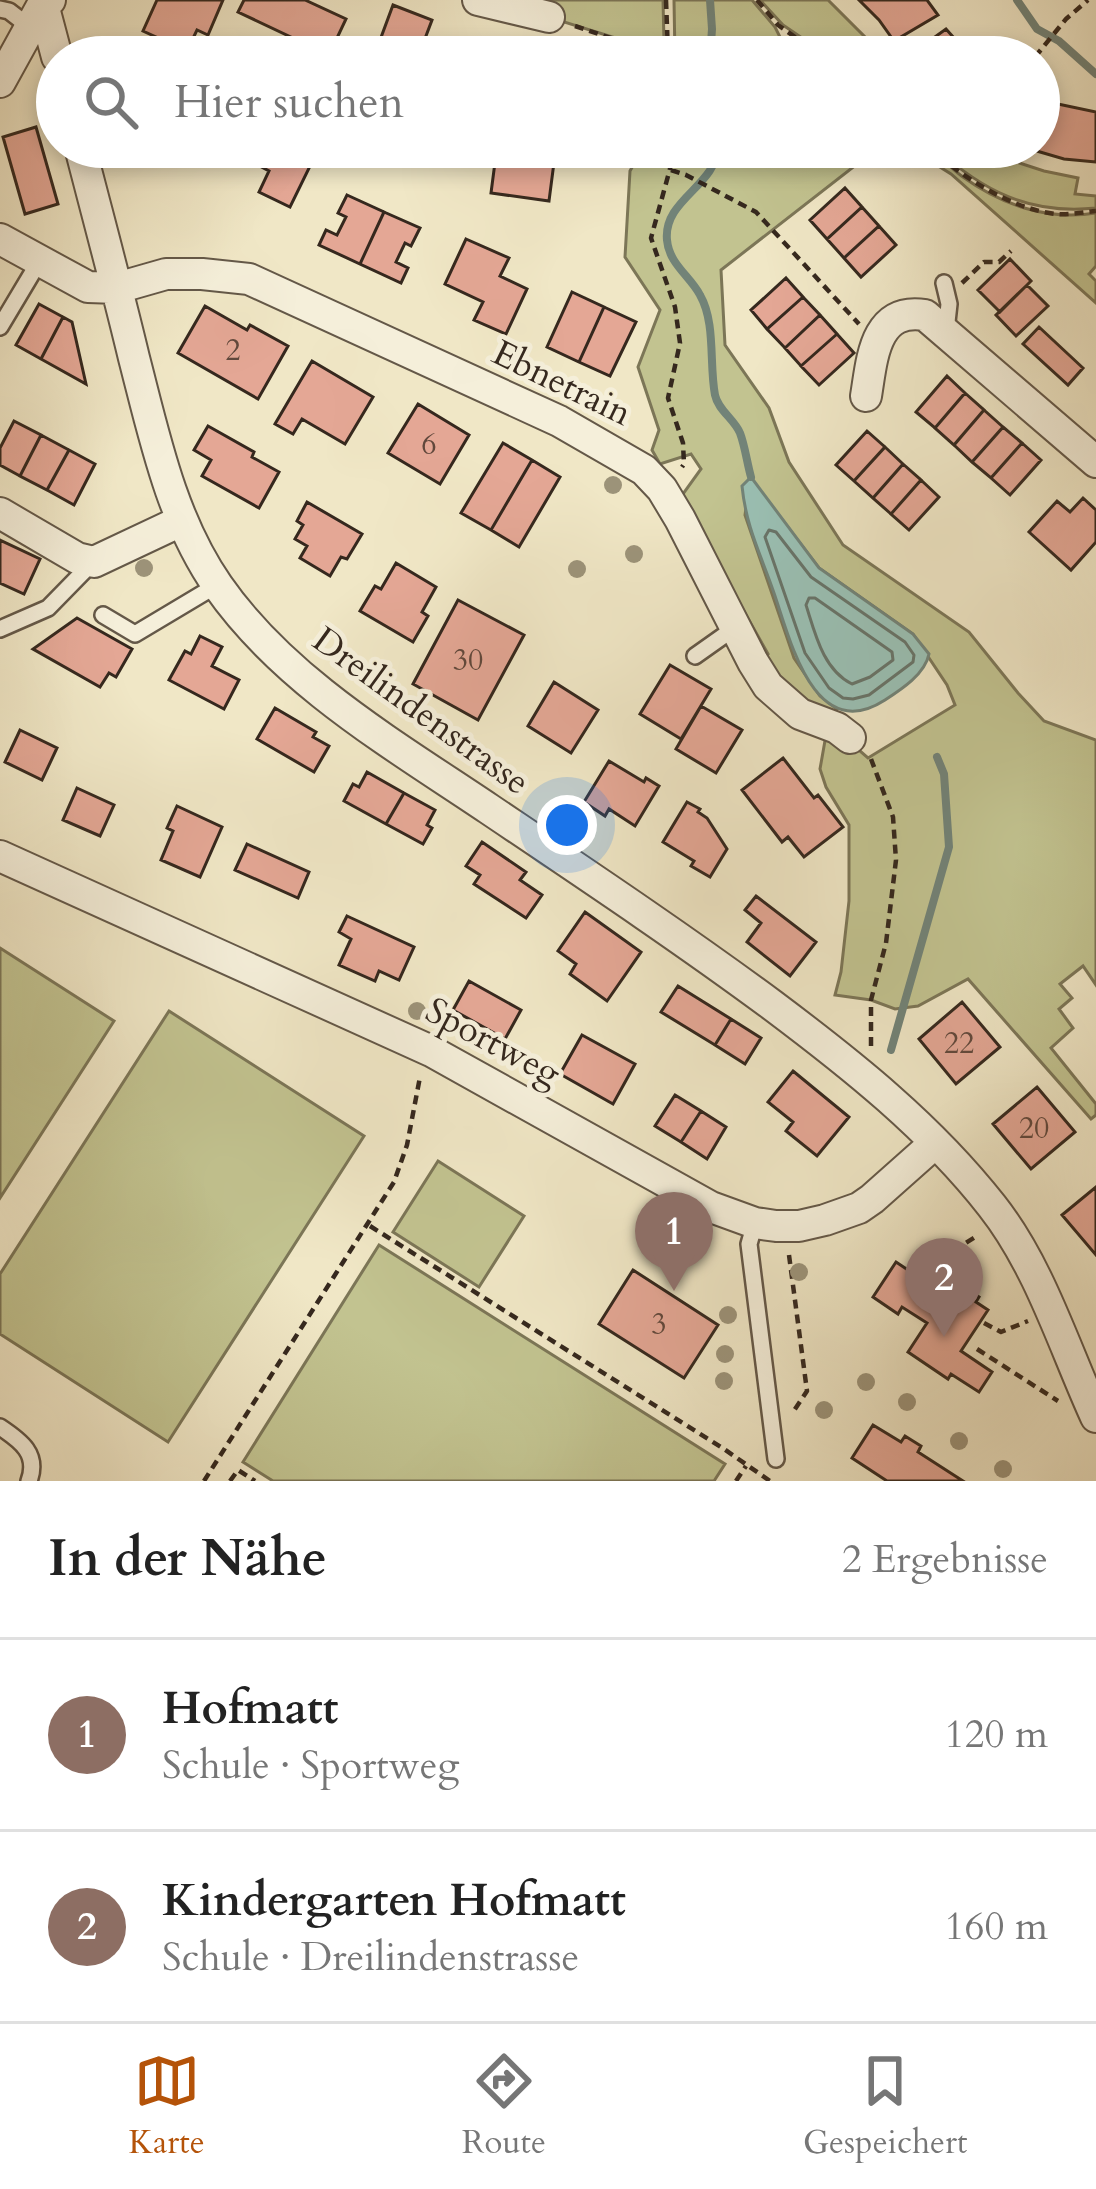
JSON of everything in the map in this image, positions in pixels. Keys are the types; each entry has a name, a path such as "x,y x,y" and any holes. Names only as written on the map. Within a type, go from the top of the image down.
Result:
{"street":[{"path":"478,0 549,17"},
{"path":"0,82 41,8"},
{"name":"Dreilindenstrasse","path":"86,168 152,429 181,520 217,585 269,649 376,733 727,972 863,1073 993,1206 1034,1276 1096,1417"},
{"path":"0,239 88,286 117,288"},
{"name":"Ebnetrain","path":"117,288 166,274 249,279 559,421 624,456 662,489 753,662 782,701 850,737"},
{"path":"866,396 882,331 893,320 925,315 1096,462"},
{"path":"0,513 77,558 94,562 181,520"},
{"name":"Sportweg","path":"0,856 431,1051 711,1207 754,1223 799,1226 859,1208 935,1143"}],"lane":[{"path":"0,9 41,8"},
{"path":"0,327 40,260"},
{"path":"946,331 949,287"},
{"path":"0,629 48,608 94,562"},
{"path":"103,615 135,634 217,585"},
{"path":"695,656 736,627"},
{"path":"754,1223 749,1244 774,1451"},
{"path":"0,1427 26,1446 33,1462 29,1481"}],"path":[{"path":"666,0 668,36"},
{"path":"757,0 793,36"},
{"path":"1052,36 1088,0"},
{"path":"549,17 603,36"},
{"path":"954,168 1000,195 1042,211 1096,211"},
{"path":"662,489 685,464 668,398 680,343 675,307 651,238 668,170 756,212 862,328"},
{"path":"949,287 984,262 999,262 1011,251"},
{"path":"850,737 874,762 893,817 896,860 886,943 871,1000 870,1064"},
{"path":"204,1481 394,1182 407,1144 417,1083 431,1051"},
{"path":"369,1225 770,1481"},
{"path":"928,1263 935,1254 956,1249 987,1230"},
{"path":"774,1451 807,1391 788,1244"},
{"path":"984,1323 1001,1332 1036,1318"},
{"path":"977,1349 1063,1404"},
{"path":"736,1481 747,1465"},
{"path":"230,1481 238,1470 255,1481"}],"green space":[{"path":"548,0 663,0 664,36 609,36 564,22 564,16 550,10"},
{"path":"674,0 752,0 780,36 675,36"},
{"path":"760,0 828,0 864,36 799,36"},
{"path":"852,168 721,270 725,345 769,408 789,462 843,545 969,632 1044,721 1096,740 1096,985 1083,966 1060,984 1072,998 1059,1009 1073,1028 1051,1048 1096,1104 1091,1119 968,979 918,1006 895,1009 835,995 849,901 849,825 820,769 826,735 845,738 868,758 955,705 913,634 819,568 750,478 745,515 794,658 820,696 837,709 829,716 807,708 762,659 768,654 680,498 701,469 691,454 660,464 652,450 659,430 638,367 660,310 625,257 630,171"},
{"path":"941,168 952,168 1010,203 1043,213 1096,213 1096,266 1089,274 1096,281 1096,303"},
{"path":"961,168 1035,168 1078,178 1075,194 1096,196 1096,208 1028,203"},
{"path":"0,948 114,1021 0,1198"},
{"path":"169,1011 364,1136 168,1442 0,1334 0,1274"},
{"path":"438,1161 524,1216 479,1287 393,1232"},
{"path":"379,1245 725,1464 714,1481 273,1481 243,1462"}],"water":[{"path":"751,477 819,568 913,634 929,654 918,674 885,700 861,710 840,709 809,681 750,528 742,486"}],"building":[{"path":"157,0 223,0 208,35 197,30 194,36 154,36 143,31"},
{"path":"244,0 305,0 346,19 338,36 289,36 238,12"},
{"path":"859,0 927,0 938,15 902,36 890,36"},
{"path":"393,5 432,20 426,36 382,36"},
{"path":"1060,104 1096,112 1096,162 1060,158"},
{"path":"36,127 36,168 48,168 58,204 25,214 3,137"},
{"path":"263,168 309,168 290,207 259,192 269,171"},
{"path":"494,168 553,168 549,201 491,193"},
{"path":"845,188 862,207 827,239 810,220"},
{"path":"347,195 384,212 360,264 319,245 326,230 337,235 346,217 338,213"},
{"path":"862,207 879,226 844,258 827,239"},
{"path":"384,212 420,228 411,246 405,243 396,262 408,268 401,283 360,264"},
{"path":"879,226 896,245 861,277 844,258"},
{"path":"466,239 509,258 500,276 527,289 506,334 474,320 483,302 445,284"},
{"path":"1010,259 1031,281 1000,312 978,290"},
{"path":"786,278 803,297 767,329 751,310"},
{"path":"1027,285 1048,306 1016,336 996,315"},
{"path":"572,292 604,307 579,362 547,347"},
{"path":"803,297 820,315 785,348 767,329"},
{"path":"39,304 63,317 41,359 16,345"},
{"path":"205,306 288,346 258,399 178,353"},
{"path":"604,307 636,322 610,376 579,362"},
{"path":"820,315 837,334 801,366 785,348"},
{"path":"63,317 72,322 86,384 41,359"},
{"path":"1039,327 1083,368 1068,385 1023,344"},
{"path":"837,334 854,353 819,385 801,366"},
{"path":"312,361 373,397 345,444 302,419 293,434 275,424"},
{"path":"947,376 965,393 935,428 916,412"},
{"path":"965,393 984,410 954,445 935,428"},
{"path":"418,404 469,435 440,484 388,453"},
{"path":"984,410 1003,427 972,462 954,445"},
{"path":"14,421 41,435 20,476 0,465 0,448"},
{"path":"208,426 279,472 259,508 202,476 211,460 194,450"},
{"path":"1003,427 1022,443 991,478 972,462"},
{"path":"867,431 885,447 854,481 836,465"},
{"path":"41,435 69,450 47,490 20,476"},
{"path":"503,443 532,460 491,530 461,513"},
{"path":"1022,443 1041,460 1010,495 991,478"},
{"path":"885,447 903,464 873,498 854,481"},
{"path":"69,450 95,464 74,505 47,490"},
{"path":"532,460 560,477 519,547 491,530"},
{"path":"903,464 921,480 891,514 873,498"},
{"path":"921,480 939,497 909,530 891,514"},
{"path":"1083,498 1096,510 1096,542 1071,570 1029,532 1057,501 1070,512"},
{"path":"307,502 362,534 330,576 300,558 307,546 295,539 303,525 297,521"},
{"path":"0,540 40,559 24,594 0,583"},
{"path":"396,563 436,587 422,612 428,616 413,642 360,611"},
{"path":"458,600 524,635 478,720 413,684"},
{"path":"77,618 132,649 116,677 109,673 100,687 33,649"},
{"path":"200,636 222,647 212,666 239,680 224,709 169,680 185,651 191,654"},
{"path":"670,665 711,689 681,739 640,714"},
{"path":"554,682 598,710 571,753 528,726"},
{"path":"701,706 742,730 716,773 676,749"},
{"path":"275,708 316,732 313,737 329,746 314,772 257,739"},
{"path":"20,730 57,748 42,780 5,762"},
{"path":"783,758 843,827 804,857 788,837 782,842 742,790"},
{"path":"609,761 659,786 635,826 609,809 605,816 584,802"},
{"path":"367,772 404,793 386,824 344,801"},
{"path":"77,788 114,805 100,836 63,820"},
{"path":"404,793 435,810 423,844 386,824"},
{"path":"687,802 700,809 727,849 710,877 663,842"},
{"path":"177,806 222,827 200,877 161,860"},
{"path":"482,842 526,872 520,880 542,895 526,918 474,884 480,875 466,866"},
{"path":"247,844 309,872 298,898 235,870"},
{"path":"756,896 816,942 790,976 747,942 761,923 745,910"},
{"path":"585,912 641,952 607,1001 570,974 576,964 558,951"},
{"path":"347,916 414,947 399,980 379,971 375,981 339,965 351,939 339,932"},
{"path":"469,981 521,1010 505,1039 453,1010"},
{"path":"678,986 731,1019 715,1045 661,1012"},
{"path":"962,1002 1000,1047 956,1084 919,1039"},
{"path":"731,1019 761,1038 745,1064 715,1045"},
{"path":"582,1035 635,1064 613,1104 560,1074"},
{"path":"793,1071 849,1117 817,1156 786,1131 793,1122 768,1102"},
{"path":"1037,1087 1075,1132 1031,1169 993,1124"},
{"path":"675,1095 701,1111 681,1142 655,1126"},
{"path":"701,1111 726,1127 707,1159 681,1142"},
{"path":"1096,1187 1096,1255 1062,1215"},
{"path":"896,1262 920,1278 930,1264 979,1297 976,1302 988,1310 961,1351 992,1372 979,1392 951,1374 948,1379 908,1352 927,1323 902,1307 898,1314 873,1297"},
{"path":"633,1270 718,1325 684,1378 599,1324"},
{"path":"873,1425 901,1442 905,1436 921,1446 918,1452 963,1481 887,1481 852,1458"}],"waterway":[{"path":"710,0 712,36"},
{"path":"1017,0 1037,29 1050,36"},
{"path":"1060,42 1096,74"},
{"path":"711,168 673,214 667,240 672,256 705,306 715,395 740,433 751,477"},
{"path":"891,1050 949,847 944,774 937,757"}],"place":[{"name":"Hofmatt","path":"674,1291"},
{"name":"Kindergarten Hofmatt","path":"944,1337"}]}
